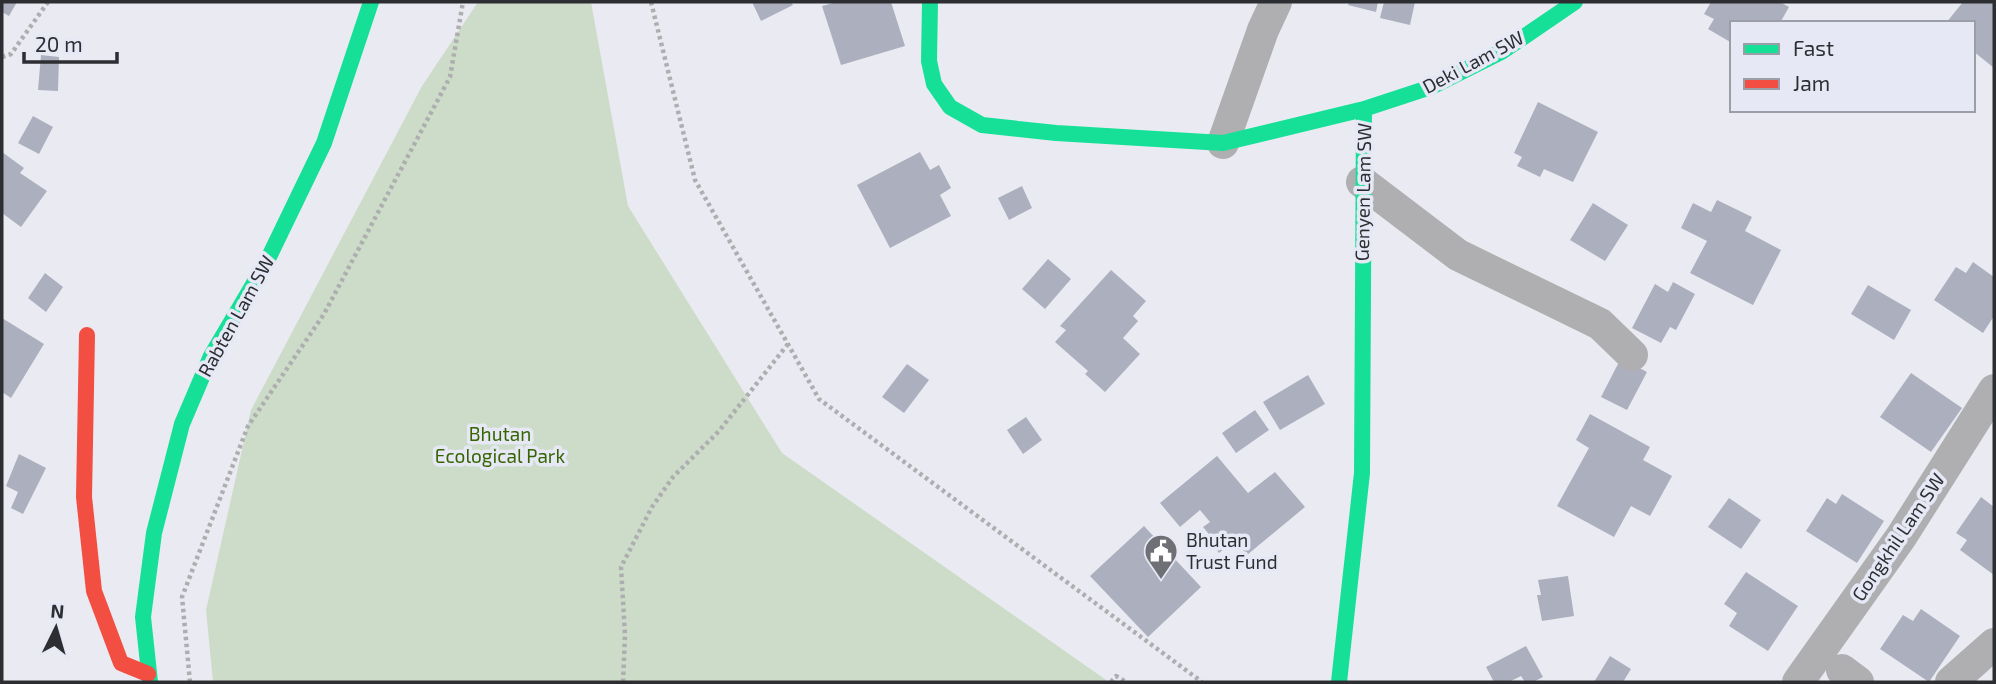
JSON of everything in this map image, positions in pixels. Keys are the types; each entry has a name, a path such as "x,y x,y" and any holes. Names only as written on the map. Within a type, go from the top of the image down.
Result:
{"main road":[{"name":"Rabten Lam SW","path":"149,678 143,617 154,533 182,424 211,356 267,261 324,143 371,2"},
{"name":"Genyen Lam SW","path":"930,2 929,61 934,84 950,107 982,125 1056,133 1223,143 1364,109 1362,473 1339,682"},
{"name":"Deki Lam SW","path":"1364,109 1431,88 1503,51 1575,2"},
{"path":"87,335 84,498 94,591 121,663 149,678"}],"street":[{"path":"1223,143 1263,30 1276,2"},
{"path":"1363,182 1458,255 1600,324 1632,355"},
{"name":"Gongkhil Lam SW","path":"1798,682 1901,537 1994,390"},
{"path":"1951,682 1994,644"}],"path":[{"path":"2,57 10,54 48,2"},
{"path":"190,682 183,597 248,426 324,314 450,78 463,2"},
{"path":"651,2 695,180 819,399 1202,682"},
{"path":"623,682 625,635 621,567 652,507 673,477 719,431 788,344"},
{"path":"1111,682 1116,676 1126,682"}],"green space":[{"name":"Bhutan Ecological Park","path":"478,2 591,2 628,206 782,453 1109,682 213,682 206,610 251,410 422,86"}],"building":[{"path":"2,2 17,2 9,16 2,12"},
{"path":"752,2 791,2 793,5 761,21"},
{"path":"837,2 891,2 905,46 841,65 822,6"},
{"path":"1349,2 1378,2 1376,12 1348,5"},
{"path":"1384,2 1415,2 1410,25 1380,18"},
{"path":"1711,2 1780,2 1789,7 1781,21 1730,21 1730,42 1708,29 1714,19 1704,14"},
{"path":"1963,2 1994,2 1994,68 1975,53 1975,21 1948,21"},
{"path":"41,55 59,57 58,91 38,90"},
{"path":"1538,102 1598,132 1573,182 1544,169 1540,177 1517,166 1522,157 1514,153"},
{"path":"33,116 53,127 39,154 18,143"},
{"path":"2,152 24,168 20,173 47,191 21,227 2,213"},
{"path":"920,152 930,170 939,165 951,188 940,195 951,216 890,248 857,185"},
{"path":"1022,186 1032,208 1009,220 998,198"},
{"path":"1717,200 1752,217 1745,231 1781,250 1753,305 1690,273 1707,241 1681,228 1693,203 1711,212"},
{"path":"1593,203 1628,225 1605,261 1570,240"},
{"path":"1048,259 1071,279 1045,309 1022,289"},
{"path":"1973,262 1994,277 1994,316 1983,333 1934,300 1956,267 1966,273"},
{"path":"1111,270 1146,301 1133,316 1138,321 1123,338 1140,354 1105,392 1085,374 1088,371 1055,342 1066,330 1060,326"},
{"path":"45,273 63,287 46,312 28,298"},
{"path":"1673,282 1695,294 1676,330 1670,327 1661,343 1632,328 1655,284 1668,292"},
{"path":"1868,285 1911,310 1894,340 1851,314"},
{"path":"2,318 44,344 11,398 2,392"},
{"path":"1621,358 1647,372 1627,410 1601,397"},
{"path":"907,364 929,380 904,413 882,397"},
{"path":"1911,373 1962,408 1931,452 1880,417"},
{"path":"1308,375 1325,404 1280,430 1263,402"},
{"path":"1255,410 1269,430 1236,453 1222,433"},
{"path":"1590,414 1650,447 1643,460 1672,476 1650,516 1631,506 1614,537 1557,506 1589,448 1576,440"},
{"path":"1026,417 1042,440 1023,454 1007,430"},
{"path":"19,454 46,468 23,514 11,508 18,492 6,486"},
{"path":"1217,456 1248,493 1275,472 1305,507 1247,555 1235,540 1219,553 1203,527 1210,522 1200,510 1180,527 1160,503"},
{"path":"1842,494 1884,521 1857,563 1806,531 1827,498 1836,504"},
{"path":"1981,497 1994,507 1994,575 1960,550 1967,540 1956,533"},
{"path":"1729,498 1761,520 1741,549 1708,527"},
{"path":"1144,526 1201,587 1148,637 1090,576"},
{"path":"1746,572 1798,606 1768,651 1729,626 1737,613 1724,604"},
{"path":"1568,576 1574,616 1542,621 1537,595 1541,595 1538,580"},
{"path":"1921,609 1960,636 1929,682 1880,649 1903,615 1913,621"},
{"path":"1526,646 1543,677 1533,682 1525,682 1521,676 1509,682 1494,682 1486,667"},
{"path":"1610,656 1631,669 1623,682 1594,682"}],"traffic: fast":[{"path":"150,682 143,617 154,533 182,424 211,356 267,261 324,143 371,2"},
{"path":"930,2 929,61 934,84 950,107 982,125 1056,133 1223,143 1364,109 1431,87 1503,51 1575,2"},
{"path":"1339,682 1362,473 1364,109"}],"traffic: jam":[{"path":"87,335 84,497 94,591 121,663 148,674"}],"place":[{"name":"Bhutan Trust Fund","path":"1161,581"}]}
